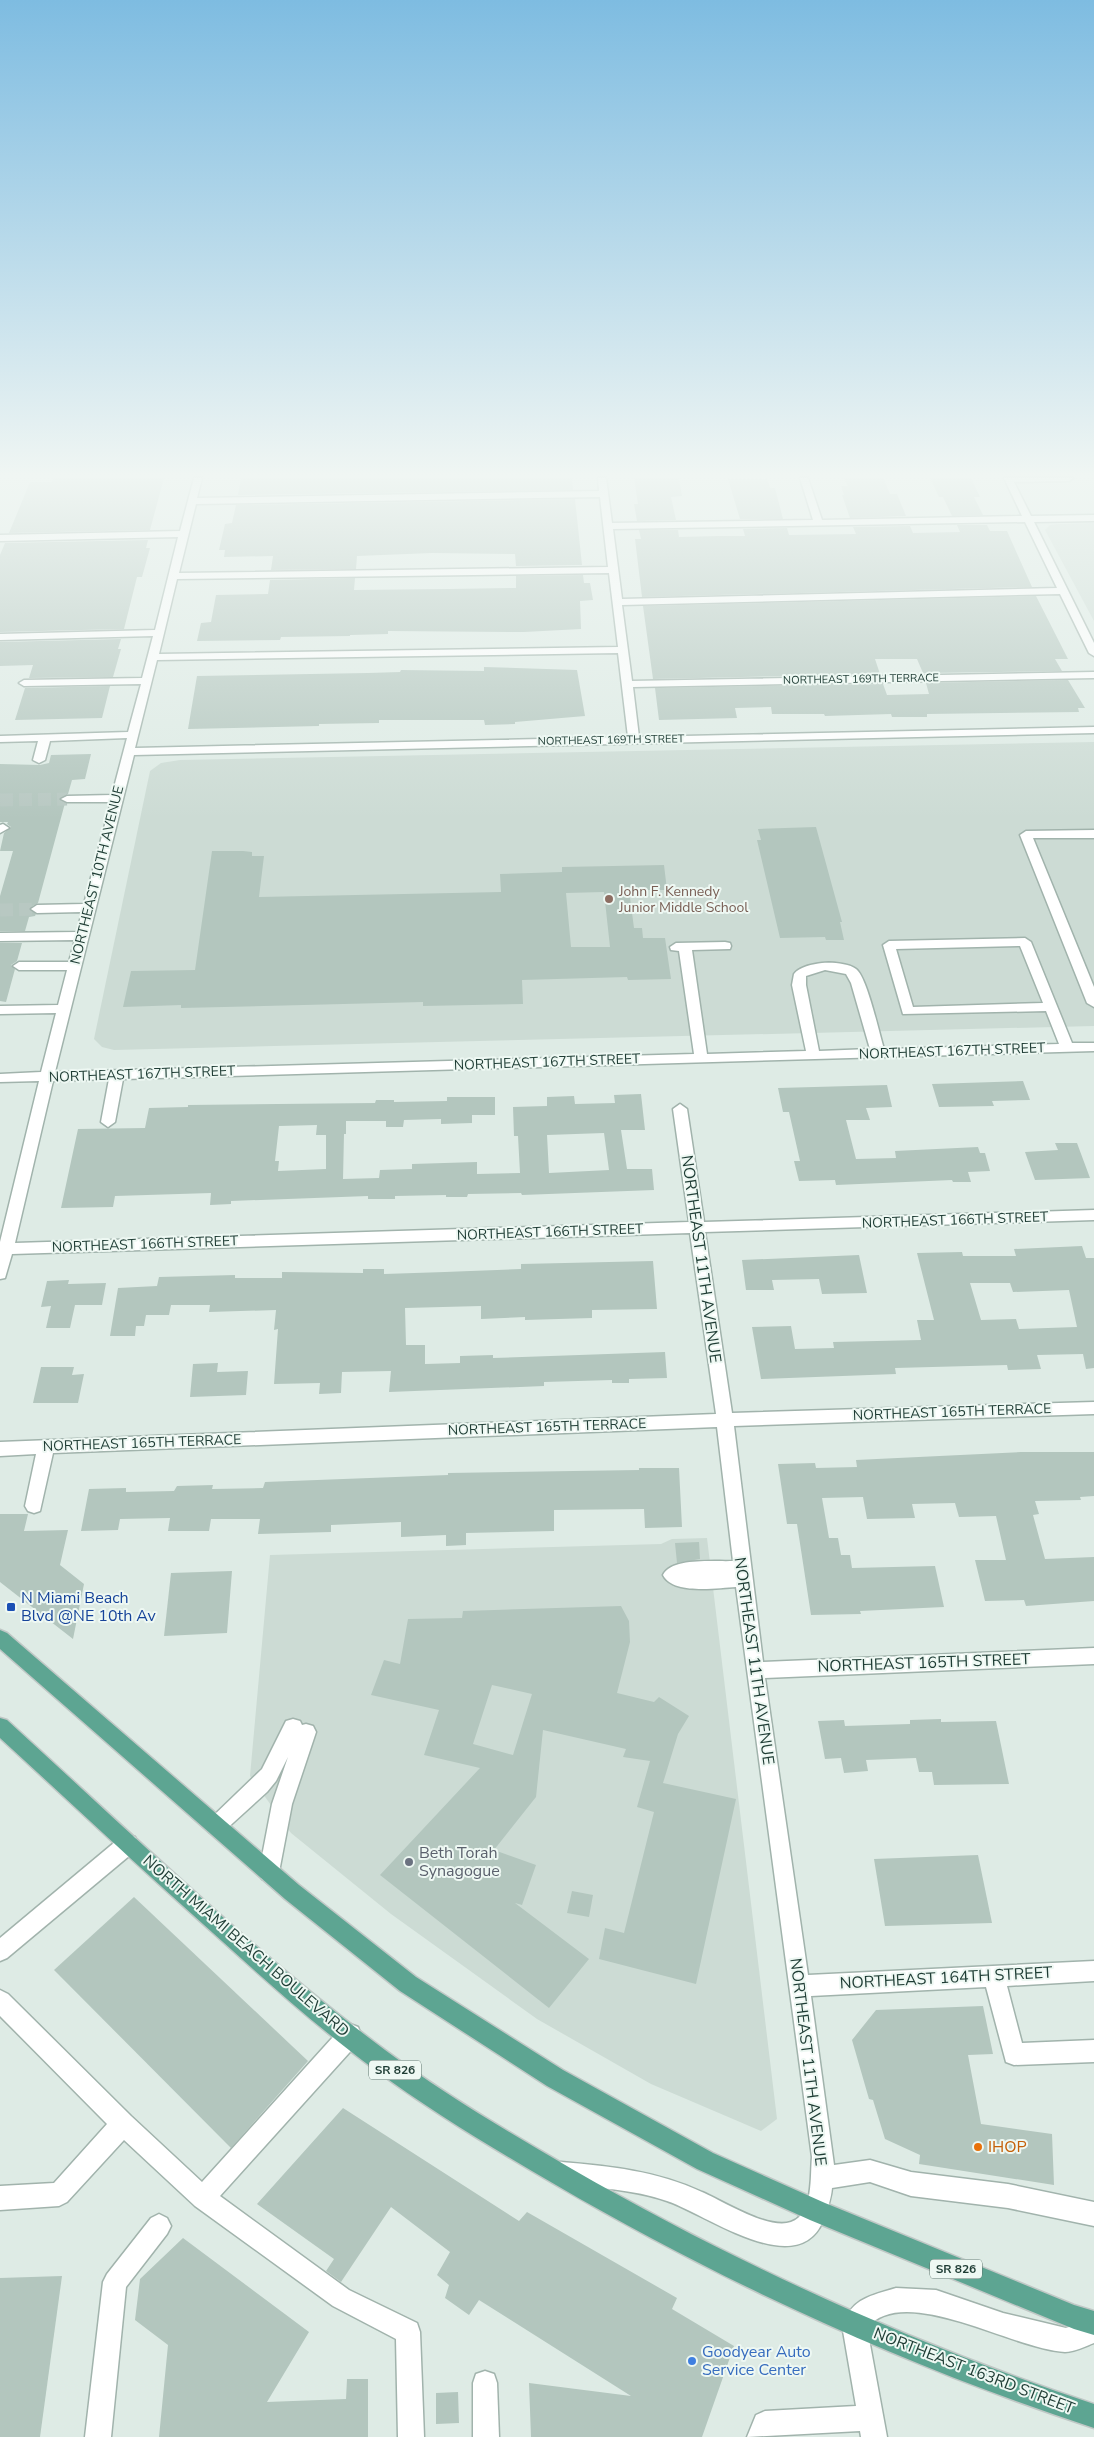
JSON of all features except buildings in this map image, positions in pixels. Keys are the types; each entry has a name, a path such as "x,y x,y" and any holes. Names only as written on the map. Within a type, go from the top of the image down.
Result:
{"main road":[{"name":"SR 826","path":"0,1638 269,1872 408,1984 555,2078 705,2161 818,2212 1074,2317 1094,2323"},
{"name":"NORTH MIAMI BEACH BOULEVARD","path":"2,1728 128,1844 290,1988 400,2074 556,2172 723,2264 854,2325"},
{"name":"NORTHEAST 163RD STREET","path":"854,2325 1054,2404 1094,2416"}],"street":[{"name":"NORTHEAST 10TH AVENUE","path":"0,1274 74,966 170,592"},
{"path":"616,592 634,739"},
{"path":"617,602 1034,592"},
{"path":"1064,592 1094,653"},
{"path":"0,637 158,633"},
{"path":"152,657 623,650"},
{"name":"NORTHEAST 169TH TERRACE","path":"627,684 1094,675"},
{"path":"24,683 146,681"},
{"name":"NORTHEAST 169TH STREET","path":"128,752 1094,730"},
{"path":"0,739 133,735"},
{"path":"39,760 45,737"},
{"path":"67,799 117,798"},
{"path":"1094,834 1026,835 1094,1003"},
{"path":"37,909 89,908"},
{"path":"0,938 82,936"},
{"path":"1051,1007 908,1011 889,945 1025,942 1051,1007 1067,1047"},
{"path":"701,1057 680,947 725,946"},
{"path":"19,966 74,966"},
{"path":"813,1054 799,985 800,974 815,967 834,966 851,971 858,983 878,1052"},
{"path":"0,1010 64,1009"},
{"name":"NORTHEAST 167TH STREET","path":"0,1078 1094,1047"},
{"path":"108,1122 117,1074"},
{"name":"NORTHEAST 11TH AVENUE","path":"680,1109 725,1420 742,1574 823,2157 823,2178 818,2212"},
{"name":"NORTHEAST 166TH STREET","path":"6,1248 1094,1215"},
{"name":"NORTHEAST 165TH TERRACE","path":"0,1449 725,1420 1094,1408"},
{"path":"34,1506 46,1447"},
{"name":"NORTHEAST 165TH STREET","path":"755,1670 1094,1656"},
{"path":"216,1826 260,1786 299,1730 269,1872"},
{"path":"0,1951 128,1844"},
{"name":"NORTHEAST 164TH STREET","path":"799,1986 1094,1971"},
{"path":"994,1976 1014,2054 1094,2051"},
{"path":"0,2001 123,2124 202,2198 341,2298 408,2332 411,2437"},
{"path":"202,2198 350,2035"},
{"path":"0,2198 59,2194 123,2124"},
{"path":"823,2178 870,2171 911,2184 1008,2196 1094,2214"},
{"path":"556,2172 608,2177 668,2190 750,2228 788,2235 807,2228 818,2212"},
{"path":"98,2437 115,2282 159,2226"},
{"path":"760,2437 765,2424 873,2427 854,2325 868,2310 896,2300 936,2302 1003,2325 1066,2340 1094,2332"},
{"path":"485,2383 486,2437"}],"shaded area":[{"path":"1078,592 1094,592 1094,621"},
{"name":"John F. Kennedy Junior Middle School","path":"1094,742 1094,1026 114,1050 102,1047 94,1039 150,771 161,763 180,760"},
{"path":"707,1538 777,2119 761,2131 651,2084 537,2019 391,1914 291,1833 250,1776 270,1555 661,1544 672,1539"}],"tunnel":[{"path":"0,800 67,799"},
{"path":"0,910 37,909"}],"place":[{"name":"John F. Kennedy Junior Middle School","path":"609,899"},
{"name":"N Miami Beach Blvd @NE 10th Av","path":"11,1607"},
{"name":"Beth Torah Synagogue","path":"409,1862"},
{"name":"IHOP","path":"978,2147"},
{"name":"Goodyear Auto Service Center","path":"692,2361"}]}
